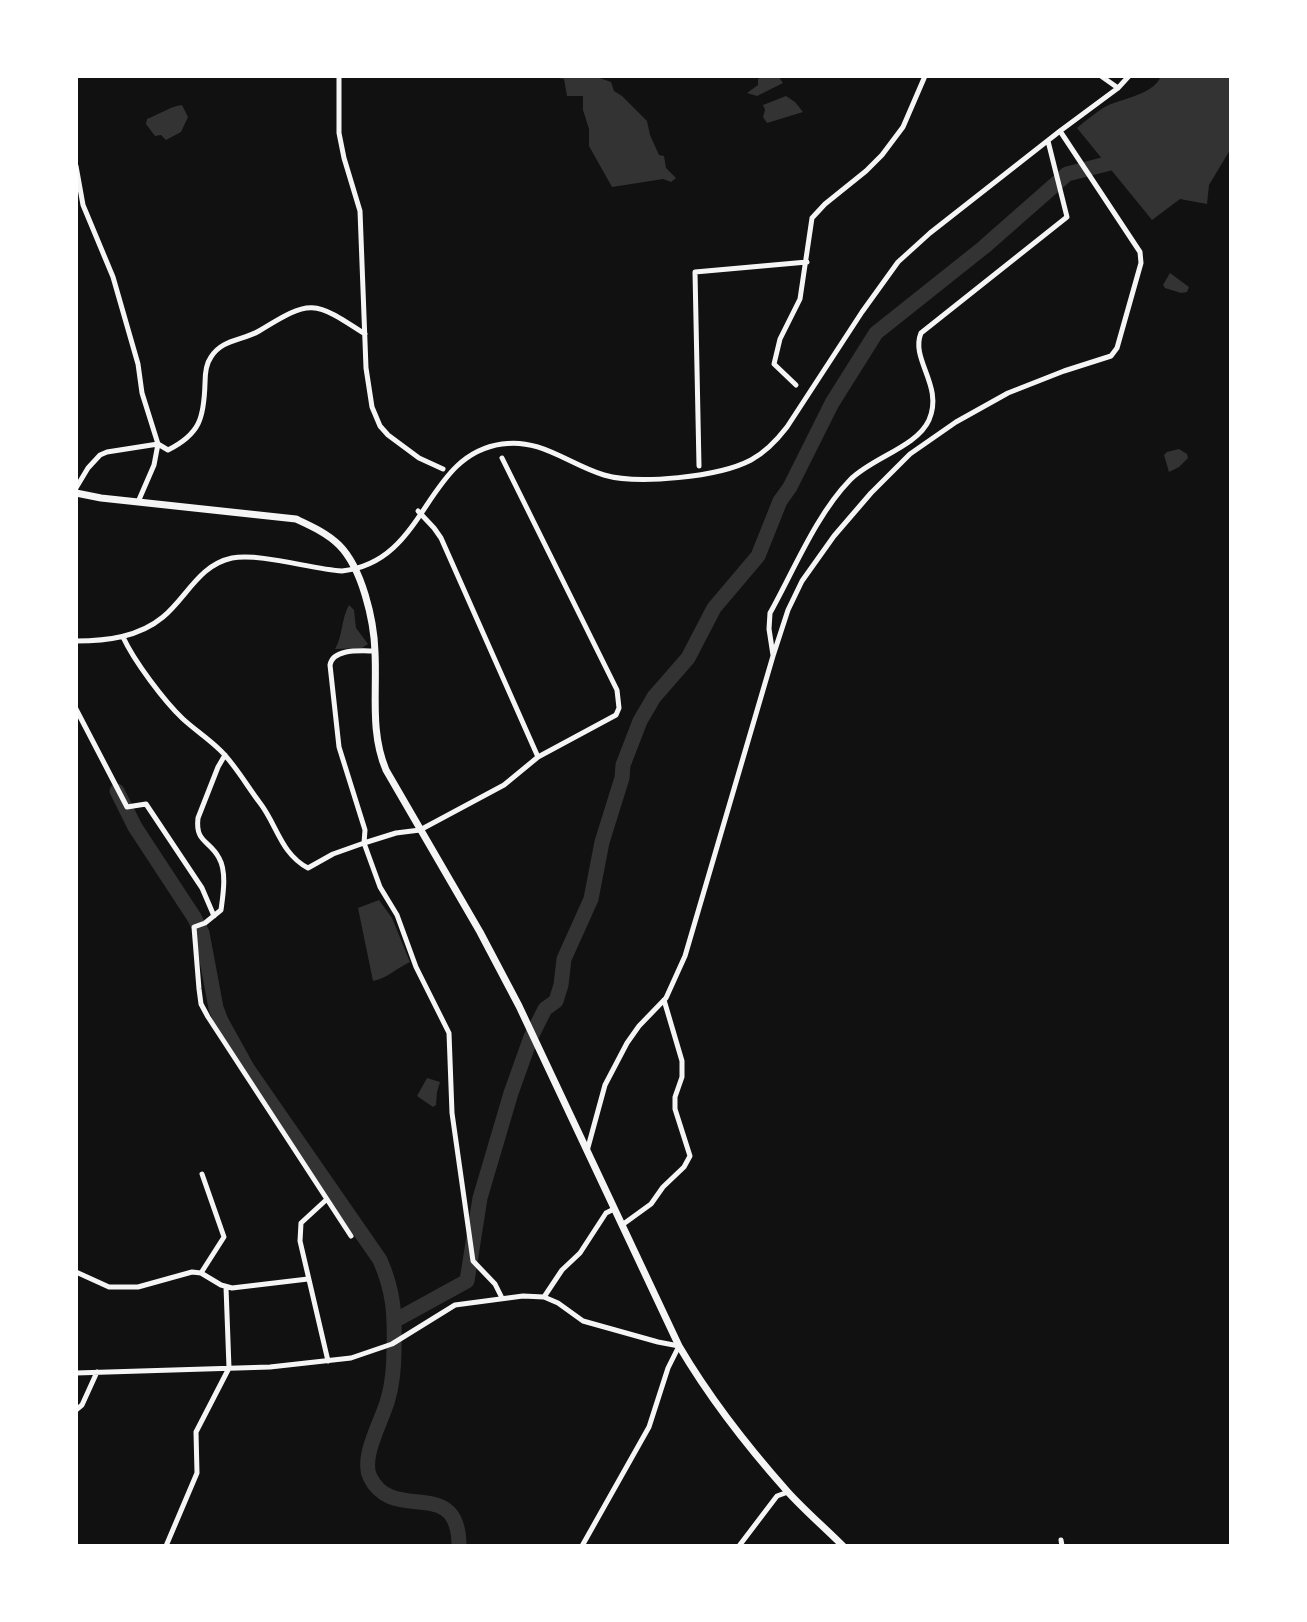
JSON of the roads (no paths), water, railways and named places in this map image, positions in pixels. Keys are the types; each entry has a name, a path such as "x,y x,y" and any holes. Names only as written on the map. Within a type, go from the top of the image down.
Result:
{"main road":[{"path":"76,493 101,498 296,519 317,529 339,545 355,567 371,617 375,651 374,724 381,757 519,1006 679,1346 708,1391 751,1448 788,1492 843,1545"}],"street":[{"path":"339,76 339,133 360,211 366,368 372,407 380,426 403,448 443,469"},
{"path":"796,386 774,364 780,339 800,299 812,218 882,155 903,127 925,76"},
{"path":"1101,76 1118,88"},
{"path":"76,641 123,637 148,628 165,615 202,573 216,564 233,558 250,558 329,570 350,570 376,561 402,541 419,513 459,462 478,451 502,444 539,446 585,468 623,479 645,481 730,468 749,461 763,453 787,427 862,312 898,262 930,233 1118,88 1129,76"},
{"path":"586,1152 605,1085 627,1043 639,1026 664,1000 685,956 773,656 788,610 802,581 882,480 910,454 956,422 1008,393 1111,356 1117,348 1141,263 1140,252 1060,131"},
{"path":"773,656 769,629 770,613 820,520 850,480 867,466 917,436 927,423 934,407 933,391 917,343 921,333 1067,217 1048,141"},
{"path":"76,166 83,205 113,278 138,364 142,393 158,444 154,465 138,502"},
{"path":"699,466 695,272 807,262"},
{"path":"76,488 88,468 100,455 158,444 168,450 194,432 204,403 207,365 221,345 259,331 287,313 307,307 320,308 364,334"},
{"path":"123,637 153,683 180,717 225,755 262,805 285,848 300,864 308,868 333,854 364,843 396,833 420,830 504,785 538,757 616,715 619,708 617,690 502,458"},
{"path":"419,513 441,538 538,757"},
{"path":"375,651 341,653 335,655 330,665 339,747 365,830 364,843 380,887 397,915 416,967 449,1033 453,1113 473,1261 495,1284 502,1298"},
{"path":"76,709 128,807 146,804 202,888 214,916"},
{"path":"225,755 198,818 197,827 198,835 219,856 222,864 221,910 205,923 194,927 201,1004 351,1236"},
{"path":"621,1225 651,1204 663,1187 684,1167 690,1156 675,1109 675,1097 682,1077 682,1061 664,1000"},
{"path":"201,1273 224,1237 202,1174"},
{"path":"326,1200 301,1223 300,1241 328,1361"},
{"path":"544,1297 562,1270 580,1253 606,1213 614,1209"},
{"path":"76,1272 110,1287 138,1287 192,1272 201,1273 232,1288 308,1279"},
{"path":"166,1545 197,1473 196,1432 229,1368 226,1287"},
{"path":"76,1373 270,1367 351,1358 387,1347 455,1305 502,1298 544,1297 558,1303 583,1321 679,1346 668,1368 649,1427 582,1545"},
{"path":"76,1410 82,1405 97,1372"},
{"path":"739,1545 777,1496 788,1492"}],"waterway":[{"path":"396,1320 467,1281 480,1198 511,1093 531,1037 545,1009 556,1001 561,985 564,959 591,899 602,842 622,778 623,765 640,721 654,697 688,658 714,608 758,556 780,501 790,487 832,403 876,333 984,247 1067,174 1126,159"},
{"path":"117,791 135,827 202,933 216,1008 247,1068 380,1260 385,1272 394,1314 393,1368 388,1399 370,1449 368,1459 370,1477 380,1491 394,1498 437,1505 448,1512 456,1524 459,1546"}]}
